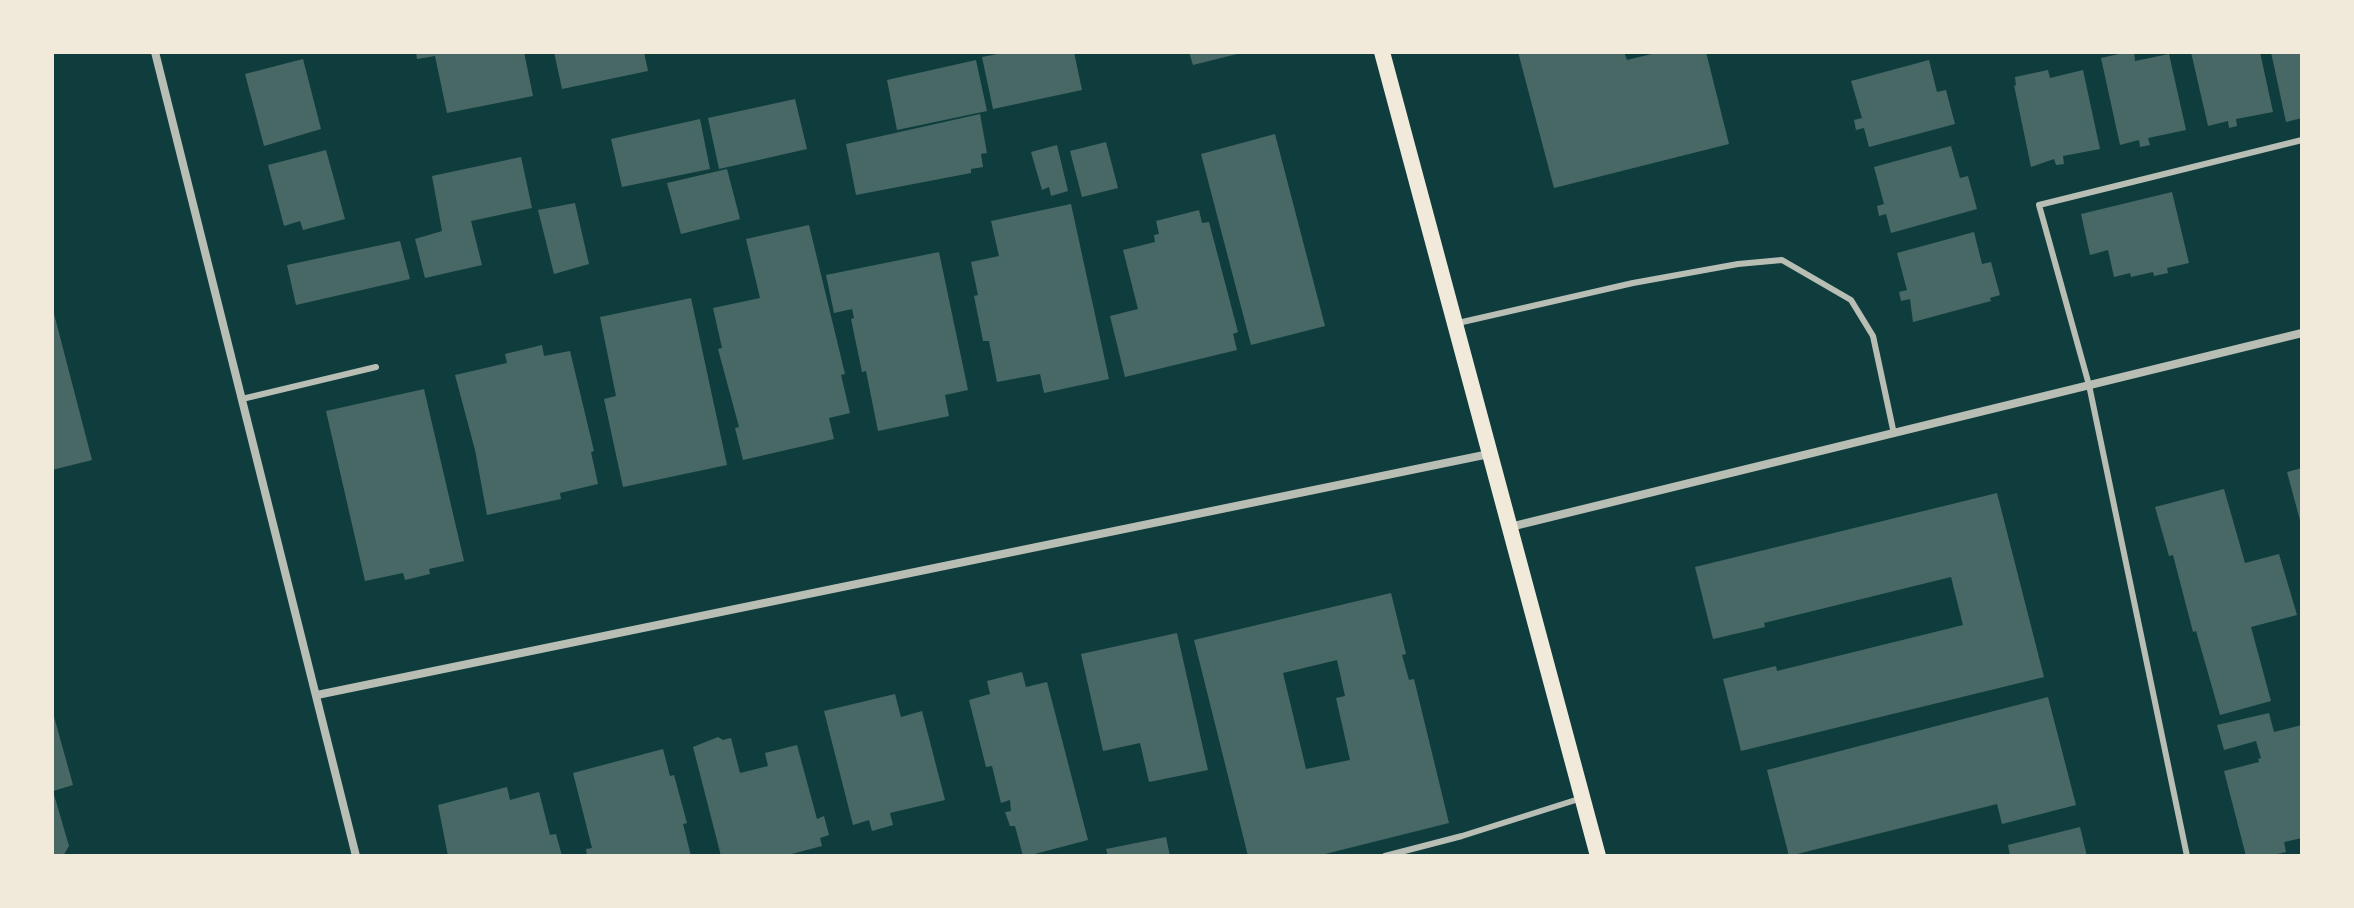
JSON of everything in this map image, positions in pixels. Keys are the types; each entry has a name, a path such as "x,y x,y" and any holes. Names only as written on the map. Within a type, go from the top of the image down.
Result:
{"main road":[{"path":"1382,52 1598,856"}],"street":[{"path":"155,52 356,856"},
{"path":"1510,528 2302,333"},
{"path":"317,695 1489,454"}],"lane":[{"path":"2187,856 2089,385 2039,205 2302,140"},
{"path":"1454,324 1633,283 1738,264 1782,260 1851,300 1873,336 1894,434"},
{"path":"242,399 376,367"},
{"path":"1385,856 1462,836 1582,798"}],"building":[{"path":"416,52 524,52 533,96 447,113 435,56 417,59"},
{"path":"554,52 644,52 648,71 562,89"},
{"path":"1008,52 1074,52 1082,90 993,109 982,57"},
{"path":"1189,52 1241,52 1241,53 1193,65"},
{"path":"1518,52 1624,52 1627,60 1660,52 1706,52 1729,144 1554,188"},
{"path":"2134,52 2135,61 2169,54 2186,130 2148,138 2150,145 2140,147 2139,140 2120,145 2101,58"},
{"path":"2191,52 2260,52 2273,112 2236,119 2237,126 2229,128 2228,121 2208,126"},
{"path":"2271,52 2302,52 2302,118 2286,122"},
{"path":"303,59 321,129 264,146 245,74"},
{"path":"976,60 987,111 897,130 887,80"},
{"path":"1929,60 1937,92 1946,90 1955,124 1869,147 1864,128 1856,130 1854,120 1862,118 1851,81"},
{"path":"2048,70 2050,78 2083,70 2100,149 2063,156 2064,164 2056,165 2054,159 2031,167 2015,77"},
{"path":"795,99 807,149 719,169 708,118"},
{"path":"980,114 987,153 981,154 983,167 971,169 971,173 856,195 846,144"},
{"path":"700,119 710,169 622,187 611,139"},
{"path":"1275,134 1325,326 1251,345 1201,154"},
{"path":"1106,142 1118,188 1082,197 1070,151"},
{"path":"1057,145 1068,191 1051,196 1049,187 1042,190 1031,152"},
{"path":"1951,146 1960,178 1968,176 1977,209 1891,233 1886,214 1879,216 1877,206 1884,204 1874,167"},
{"path":"326,150 345,219 303,230 300,221 284,226 268,165"},
{"path":"521,157 532,208 471,221 482,265 425,278 415,239 442,231 432,176"},
{"path":"727,169 740,219 681,234 667,183"},
{"path":"2172,192 2189,263 2167,268 2168,273 2154,276 2153,272 2114,277 2108,250 2090,255 2081,214"},
{"path":"575,203 589,264 554,274 538,210"},
{"path":"1071,204 1109,379 1044,393 1040,374 997,382 989,341 983,341 971,262 999,256 991,221"},
{"path":"1199,210 1202,223 1209,222 1238,332 1233,334 1237,350 1125,377 1110,316 1138,309 1123,250 1155,242 1154,235 1159,234 1156,221"},
{"path":"809,225 845,374 841,375 850,413 829,418 834,439 743,460 735,428 739,427 718,349 722,348 713,308 760,298 746,239"},
{"path":"1974,232 1982,264 1991,262 2000,295 1990,298 1991,301 1913,322 1910,299 1901,301 1899,292 1907,290 1897,253"},
{"path":"400,241 410,279 296,305 287,265"},
{"path":"939,252 968,390 945,395 949,416 878,431 866,371 862,372 851,319 854,318 852,309 834,313 826,275"},
{"path":"691,298 727,465 623,487 604,399 616,396 600,317"},
{"path":"52,306 92,460 52,470"},
{"path":"542,345 544,356 570,351 594,451 591,452 598,484 560,493 561,499 487,515 475,450 455,375 507,363 505,354"},
{"path":"424,389 464,561 429,569 430,574 405,580 403,573 365,581 326,411"},
{"path":"2302,468 2302,524 2301,524 2287,472"},
{"path":"2224,489 2245,563 2279,554 2297,615 2251,627 2271,701 2220,715 2196,631 2193,632 2173,555 2169,556 2155,507"},
{"path":"1997,493 2044,677 1741,751 1723,679 1776,666 1777,671 1963,625 1951,577 1764,623 1765,627 1713,639 1695,567"},
{"path":"1391,593 1406,654 1402,655 1409,680 1414,679 1449,823 1317,856 1248,856 1194,640","holes":["1337,660 1345,696 1336,698 1350,760 1306,769 1283,673"]},
{"path":"1177,633 1208,770 1149,782 1140,743 1103,751 1081,654"},
{"path":"1022,672 1026,687 1047,682 1088,840 1027,856 1023,856 1015,826 1010,826 1005,812 1011,811 1010,800 1001,803 992,766 986,767 969,700 990,694 987,681"},
{"path":"895,694 901,717 922,711 945,800 890,813 893,825 872,831 869,820 853,825 824,711"},
{"path":"2048,697 2076,805 2002,824 1997,804 1789,856 1767,770"},
{"path":"53,713 73,785 53,791 69,846 63,856 52,856"},
{"path":"2269,713 2274,732 2302,725 2302,838 2284,842 2286,852 2246,856 2224,771 2259,762 2261,758 2256,741 2224,750 2217,725"},
{"path":"718,737 723,740 731,738 740,773 768,766 765,753 797,745 817,819 824,816 829,835 820,838 822,846 784,856 721,856 693,747"},
{"path":"663,749 670,776 674,775 687,823 683,824 691,856 587,856 586,849 592,848 573,773"},
{"path":"507,787 510,800 539,792 550,835 556,834 562,856 448,856 438,805"},
{"path":"2080,827 2087,856 2010,856 2008,845"},
{"path":"1166,837 1170,856 1108,856 1106,849"}]}
